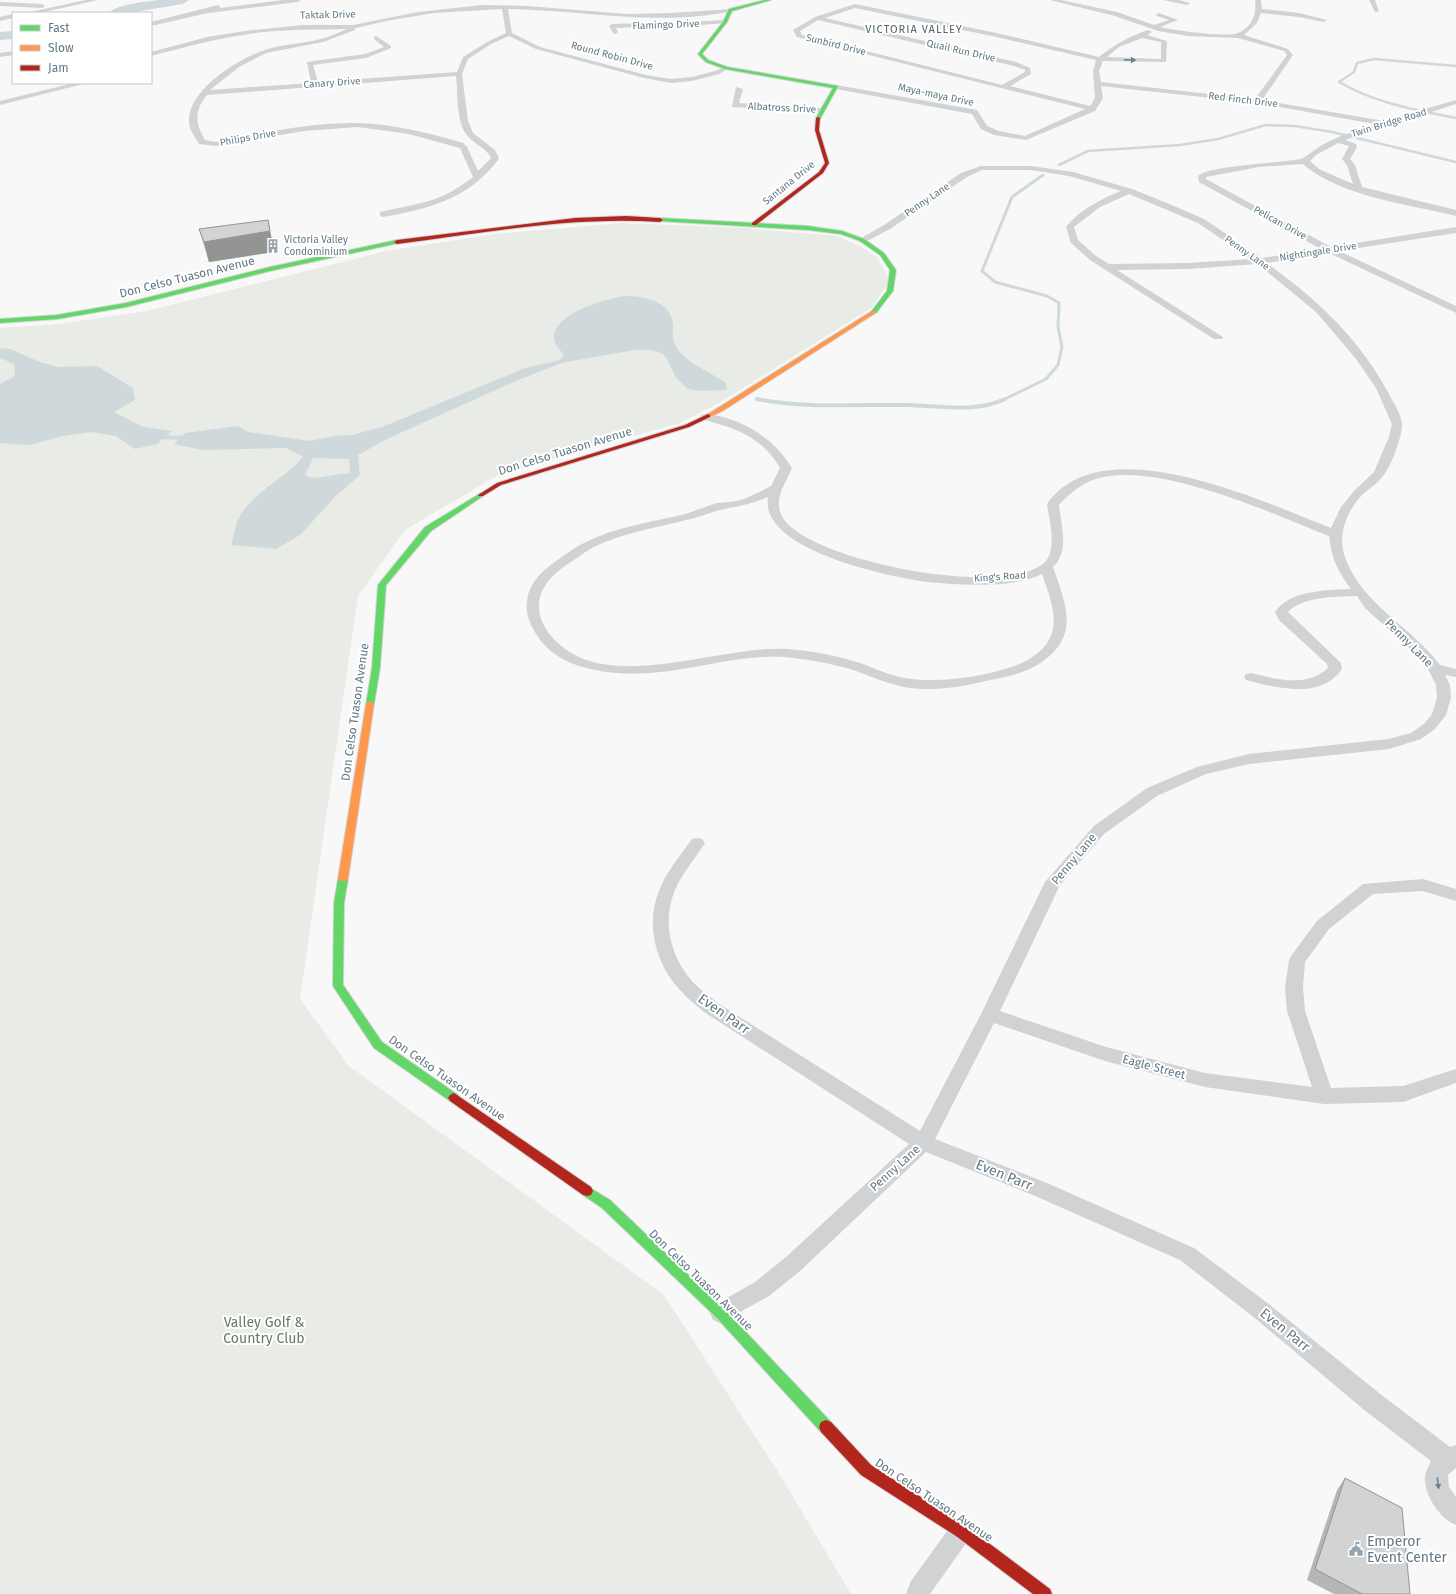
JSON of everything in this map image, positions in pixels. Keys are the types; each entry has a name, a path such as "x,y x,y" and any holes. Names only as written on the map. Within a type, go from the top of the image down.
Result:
{"street":[{"path":"34,12 96,0"},
{"path":"208,11 223,2 240,0"},
{"path":"152,24 208,11 298,0"},
{"name":"Taktak Drive","path":"152,54 185,44 263,30 361,26 374,21 412,15 506,7 648,16 693,14 730,10 769,0"},
{"path":"1053,0 1094,9 1156,28 1201,35 1238,36 1267,43 1286,50 1290,55 1258,101"},
{"path":"1166,0 1187,3"},
{"path":"1238,36 1254,25 1259,11 1258,0"},
{"path":"1372,0 1377,11"},
{"path":"1094,9 1104,3"},
{"path":"0,4 59,7"},
{"name":"Sunbird Drive","path":"1092,109 1006,86 799,36 796,30 817,18 856,6 1100,59 1164,61 1164,41 1139,35"},
{"path":"384,214 440,201 477,177 490,166 495,158 492,152 470,134 464,121 459,74 463,67 465,58 491,42 509,34 506,7"},
{"path":"726,68 707,61 700,54 725,22 730,10"},
{"path":"1259,11 1299,15 1324,20"},
{"path":"1092,109 1099,98 1096,71 1100,59 1117,46 1175,20 1159,15"},
{"path":"0,18 12,16"},
{"name":"Quail Run Drive","path":"817,18 1016,64 1028,70 1029,73 1006,86"},
{"name":"Flamingo Drive","path":"682,24 725,22"},
{"name":"Flamingo Drive","path":"615,32 612,26 660,25"},
{"name":"Philips Drive","path":"361,26 322,41 266,52 247,59 226,73 195,105 192,118 196,135 202,142 216,144 316,127 358,125 394,128 460,145 463,147 477,177"},
{"name":"Round Robin Drive","path":"509,34 538,48 646,77 671,81 692,79 717,73 726,68"},
{"path":"315,84 309,63 366,56 389,47 376,38"},
{"path":"491,42 518,39"},
{"path":"0,55 12,53"},
{"name":"Maya-maya Drive","path":"726,68 974,112 984,126 997,133 1011,137 1026,138 1033,136 1092,109"},
{"name":"Canary Drive","path":"205,93 459,74"},
{"path":"0,103 79,84"},
{"name":"Red Finch Drive","path":"1098,84 1258,101 1387,124"},
{"name":"Santana Drive","path":"754,224 821,173 827,163 817,130 817,119 836,87"},
{"name":"Albatross Drive","path":"739,89 735,105 821,110"},
{"name":"Twin Bridge Road","path":"1305,161 1311,153 1356,132 1387,124 1456,102"},
{"path":"1339,140 1352,144 1353,147 1346,159 1352,168 1352,173 1358,189"},
{"path":"1305,161 1310,167 1328,179 1358,189 1456,213"},
{"name":"Pelican Drive","path":"1305,161 1259,165 1206,174 1202,176 1202,180 1332,251 1456,310"},
{"name":"Penny Lane","path":"720,1314 762,1289 794,1264 923,1143 990,1014 1053,882 1099,830 1152,792 1202,770 1249,759 1390,744 1416,736 1430,726 1439,715 1444,698 1443,685 1435,668 1427,657 1370,605 1358,592 1345,572 1338,556 1335,534 1345,510 1358,493 1380,474 1395,437 1395,419 1381,388 1360,357 1337,330 1320,311 1260,261 1201,221 1129,192 1048,170 1005,166 981,168 964,175 887,227 862,240"},
{"path":"1129,192 1103,202 1081,215 1070,227 1074,241 1093,258 1192,322 1218,337"},
{"name":"Don Celso Tuason Avenue","path":"0,321 57,317 126,305 278,267 403,241 582,220 626,218 808,228 842,233 862,240 882,254 893,270 890,291 877,310 801,360 722,409 687,426 499,484 428,529 382,585 376,668 339,903 338,986 378,1045 606,1204 720,1314 866,1470 961,1531 1045,1594"},
{"name":"Nightingale Drive","path":"1108,267 1188,266 1260,261 1332,251 1456,230"},
{"name":"King's Road","path":"705,417 722,420 755,435 769,444 782,458 786,468 783,477 775,489 774,510 780,523 792,534 810,544 877,566 915,576 954,580 1001,579 1033,574 1046,566"},
{"path":"775,489 746,502 717,507 683,518 661,522 590,544 543,577 534,592 533,609 537,624 545,639 561,653 582,663 610,671 639,672 666,669 724,658 778,653 818,657 853,666 895,680 934,685 966,681 1000,674 1034,662 1050,649 1062,628 1061,610 1046,566 1054,558 1057,541 1053,504 1065,490 1082,480 1101,474 1130,472 1172,478 1252,502 1335,534"},
{"path":"1251,676 1284,685 1308,685 1330,676 1335,669 1334,663 1284,617 1281,612 1284,608 1303,599 1358,592"},
{"path":"1435,668 1456,673"},
{"name":"Even Parr","path":"697,843 667,890 662,905 660,927 662,945 672,967 685,986 710,1007 923,1143 1040,1189 1187,1254 1263,1312 1371,1401 1451,1458"},
{"path":"1324,1096 1296,1011 1294,987 1297,961 1323,925 1369,888 1423,885 1456,895"},
{"name":"Eagle Street","path":"990,1014 1105,1054 1205,1080 1324,1096 1403,1094 1456,1076"},
{"path":"1451,1458 1441,1465 1437,1473 1436,1483 1443,1499 1456,1514"},
{"path":"918,1594 919,1588 961,1531"}],"green space":[{"name":"Valley Golf & Country Club","path":"622,223 746,228 837,236 862,247 877,257 890,281 871,308 719,403 680,423 500,474 405,530 358,596 300,999 349,1066 664,1295 780,1475 851,1594 0,1594 0,328 59,324 146,311 386,251 494,234"}],"shaded area":[{"path":"624,296 639,297 654,301 667,310 671,316 673,324 673,338 677,348 691,362 726,383 727,390 700,391 688,389 676,378 663,354 652,350 635,350 561,363 511,383 387,439 358,455 360,475 336,496 300,535 276,549 231,545 237,523 246,507 296,465 303,457 286,448 203,450 174,444 185,433 238,426 248,432 310,441 333,436 352,435 382,427 525,368 560,360 564,355 555,343 555,333 559,324 579,310","holes":["313,458 349,459 350,473 313,478 305,475"]},
{"path":"0,348 10,349 40,362 59,367 97,366 133,388 135,400 114,412 143,427 172,431 157,444 135,449 116,436 91,432 63,436 30,445 0,443 0,384 15,376 14,364 0,358"}],"building":[{"path":"268,220 270,231 204,242 199,229"},
{"name":"Emperor Event Center","path":"1345,1478 1402,1508 1410,1594 1362,1594 1315,1569"}],"waterway":[{"path":"119,12 135,7 183,0"},
{"path":"0,36 12,35"},
{"path":"1456,66 1374,59 1357,63 1354,72 1339,82 1381,101 1410,109 1456,118"},
{"path":"1059,165 1088,151 1180,145 1218,139 1266,125 1295,126 1332,132 1456,162"},
{"path":"1003,400 1046,379 1058,365 1062,347 1058,327 1059,303 1047,296 995,282 982,271 1012,197 1043,175"},
{"path":"760,400 757,399 814,405 909,405 958,408 982,406 1005,399"},
{"path":"158,437 186,438"}],"traffic: fast":[{"path":"769,0 730,10 725,22 700,54 707,61 726,68 836,87 818,118"},
{"path":"660,220 808,228 842,233 862,240 882,254 893,270 890,291 874,312"},
{"path":"0,321 57,317 126,305 270,269 397,242"},
{"path":"370,704 376,668 382,585 428,529 481,495"},
{"path":"343,879 339,903 338,986 378,1045 454,1098"},
{"path":"587,1191 606,1204 720,1313 826,1427"}],"traffic: slow":[{"path":"708,416 722,409 874,312"},
{"path":"343,879 370,704"}],"traffic: jam":[{"path":"754,224 821,173 827,163 817,130 818,118"},
{"path":"397,242 575,220 626,218 660,220"},
{"path":"481,495 499,484 687,426 708,416"},
{"path":"454,1098 587,1191"},
{"path":"826,1427 866,1470 961,1531 1045,1594"}],"place":[{"name":"Victoria Valley Condominium","path":"273,246"},
{"name":"Emperor Event Center","path":"1356,1549"}],"district":[{"name":"VICTORIA VALLEY","path":"914,29"}]}
